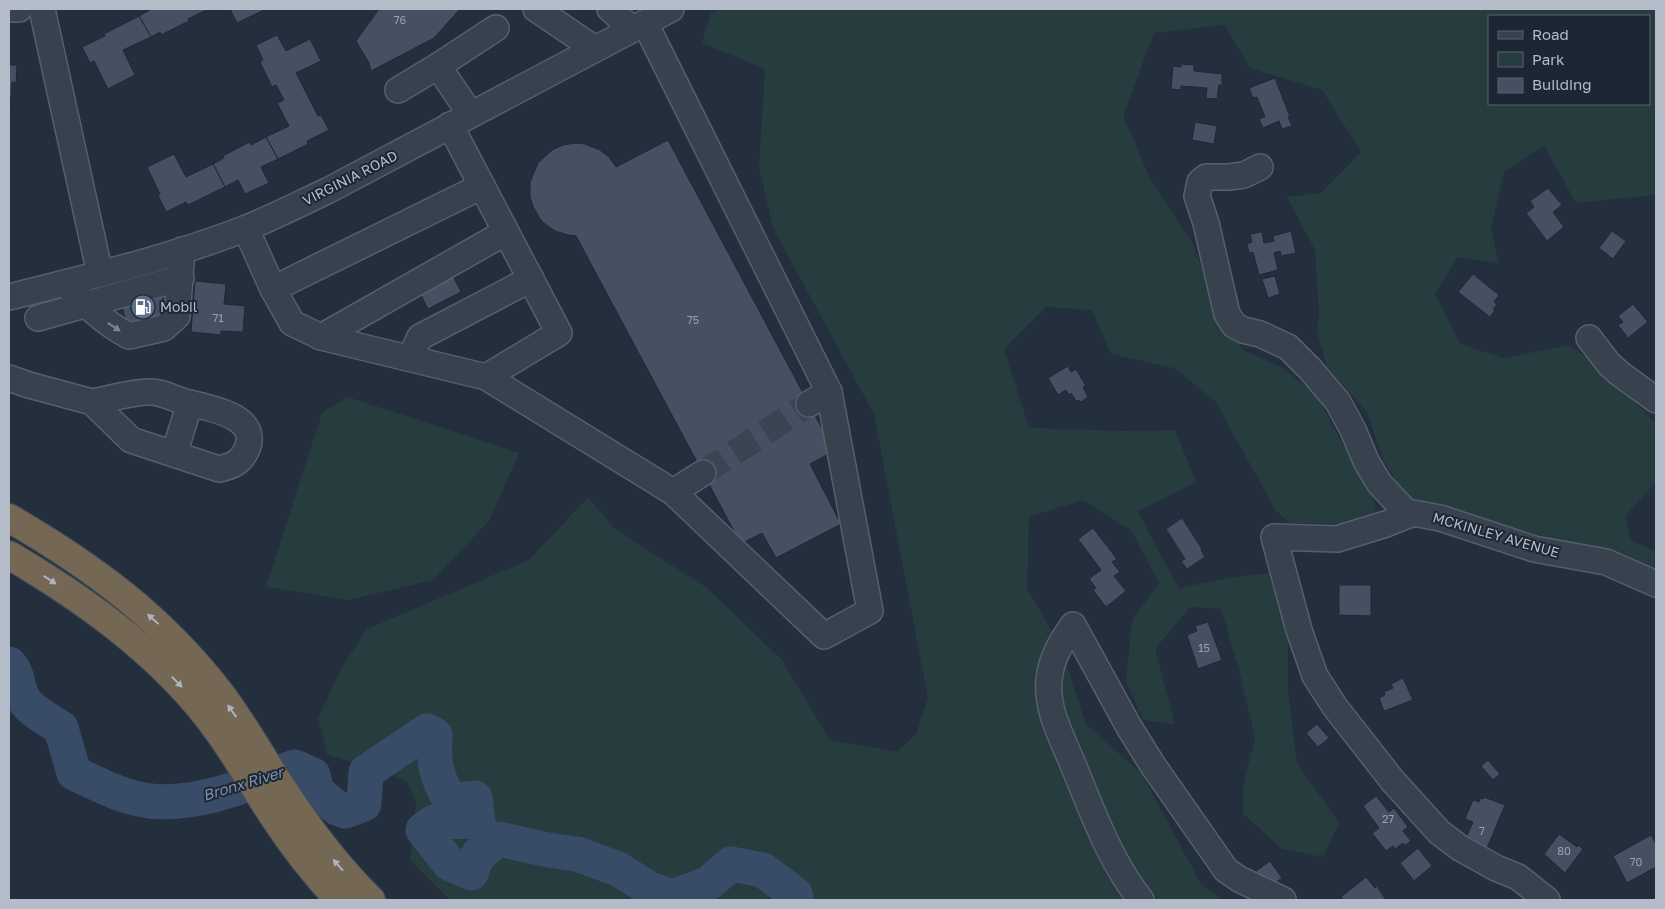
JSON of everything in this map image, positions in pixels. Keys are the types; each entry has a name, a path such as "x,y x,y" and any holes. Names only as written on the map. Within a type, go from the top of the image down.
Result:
{"highway":[{"path":"9,518 93,571 149,615 210,680 231,709 243,748"},
{"path":"9,555 77,598 133,641 184,690 207,716 243,748 279,804 307,864 339,900"},
{"path":"279,804 324,847 372,900"}],"street":[{"path":"9,9 19,9"},
{"path":"42,9 100,274"},
{"path":"536,9 595,49"},
{"path":"246,229 273,289 292,323 322,337 486,377 673,492 824,636 870,611 819,398 639,26 610,9"},
{"name":"VIRGINIA ROAD","path":"9,297 137,265 246,229 327,191 671,9"},
{"path":"398,90 496,28"},
{"path":"438,66 460,120 482,186 559,333 486,377"},
{"path":"1260,167 1244,175 1206,177 1200,182 1197,196 1206,223 1227,314 1234,325 1243,330 1260,334 1288,348 1310,368 1338,402 1353,430 1366,461 1379,483 1409,515"},
{"path":"273,289 482,186"},
{"path":"322,337 506,232"},
{"path":"65,283 111,326 129,336 164,328 177,316 182,250"},
{"path":"38,318 181,278"},
{"path":"410,358 420,337 531,280"},
{"path":"1589,338 1614,368 1656,400"},
{"path":"9,378 92,402 150,392 232,414 244,424 248,436 247,449 241,460 233,466 219,468 131,440 92,402"},
{"path":"174,454 190,403"},
{"path":"673,492 703,473"},
{"name":"MCKINLEY AVENUE","path":"1547,900 1518,876 1496,868 1460,848 1439,832 1392,780 1335,707 1315,676 1299,630 1274,536 1338,539 1386,524 1413,513 1440,518 1534,549 1606,562 1656,584"},
{"path":"1141,900 1127,883 1102,835 1056,728 1050,702 1049,680 1055,654 1073,625 1129,727 1152,764 1226,870 1239,879 1283,900"}],"green space":[{"path":"720,9 1656,9 1656,197 1655,195 1576,203 1544,145 1504,172 1491,229 1499,263 1458,257 1435,294 1460,344 1504,358 1568,345 1600,366 1656,424 1656,482 1625,516 1631,540 1656,552 1656,574 1630,561 1511,527 1424,508 1404,494 1383,459 1367,412 1327,367 1317,333 1319,314 1315,250 1287,197 1321,193 1361,152 1322,90 1250,68 1225,25 1154,33 1123,116 1151,180 1193,244 1220,319 1243,350 1283,368 1317,396 1341,441 1372,490 1376,510 1355,524 1290,523 1276,511 1215,401 1174,368 1111,354 1092,310 1046,307 1004,349 1029,428 1124,431 1175,430 1196,482 1138,511 1179,588 1223,579 1269,573 1288,614 1288,692 1297,763 1339,823 1323,857 1282,849 1243,814 1243,786 1255,738 1239,669 1221,609 1190,607 1155,649 1175,724 1143,720 1126,681 1132,620 1159,583 1131,530 1083,500 1029,517 1027,588 1060,646 1086,724 1142,774 1201,884 1223,900 450,900 410,860 416,803 406,780 327,754 318,718 342,667 367,629 529,560 588,497 615,529 707,588 782,660 830,740 897,752 916,734 928,698 874,414 773,228 759,167 765,69 702,43 711,13"},
{"path":"348,397 519,453 489,521 433,580 349,600 266,587 322,413"}],"building":[{"path":"149,9 206,10 161,35 160,32 151,37 139,16"},
{"path":"230,9 264,9 264,10 237,23"},
{"path":"379,9 460,9 434,38 371,71 369,63 356,41"},
{"path":"139,16 151,37 123,50 135,75 108,89 94,61 90,63 82,47"},
{"path":"277,35 286,51 310,39 321,61 296,73 318,116 321,115 329,130 307,141 308,144 278,159 266,137 289,126 277,103 284,100 276,85 272,87 260,62 263,60 256,45"},
{"path":"1181,64 1194,65 1194,71 1222,74 1222,85 1219,85 1217,99 1206,98 1207,88 1181,86 1181,90 1171,89 1173,66 1181,67"},
{"path":"9,65 17,65 16,83 12,82 10,113 9,113"},
{"path":"1275,78 1292,126 1282,129 1279,121 1263,128 1259,119 1265,117 1257,97 1253,98 1249,88"},
{"path":"1195,122 1217,126 1214,144 1192,140"},
{"path":"266,137 278,159 261,167 269,183 245,194 238,180 225,187 213,164 224,158 223,156 249,142 251,145"},
{"path":"668,140 834,451 810,464 841,524 776,558 762,533 741,544 576,236 555,231 545,224 540,219 530,197 530,182 538,163 552,150 563,145 585,144 600,150 609,157 616,167"},
{"path":"174,154 186,177 213,164 225,187 188,205 186,202 166,212 147,167"},
{"path":"1548,188 1562,205 1553,212 1564,227 1547,241 1526,213 1534,207 1530,201"},
{"path":"1291,231 1296,253 1281,256 1280,251 1274,253 1278,270 1259,275 1253,252 1249,253 1247,244 1252,242 1250,234 1262,232 1264,243 1274,241 1273,236"},
{"path":"1612,231 1626,241 1613,259 1599,248"},
{"path":"451,272 461,292 428,309 418,289"},
{"path":"1473,274 1499,295 1494,302 1497,304 1493,309 1495,310 1490,317 1458,292"},
{"path":"1275,276 1280,294 1268,298 1262,279"},
{"path":"195,281 226,284 224,304 245,306 243,332 221,331 221,335 191,332"},
{"name":"Mobil","path":"160,288 167,317 127,327 120,297"},
{"path":"1633,304 1648,322 1628,338 1618,325 1623,322 1618,316"},
{"path":"1068,366 1071,372 1076,369 1086,386 1083,387 1088,397 1081,402 1079,400 1076,401 1071,393 1069,395 1066,390 1058,395 1048,378"},
{"path":"1182,518 1205,557 1187,569 1181,561 1185,559 1166,529"},
{"path":"1093,528 1117,559 1112,562 1120,572 1114,576 1126,591 1106,607 1093,590 1096,588 1089,579 1101,570 1078,539"},
{"path":"1339,585 1371,585 1371,616 1339,615"},
{"path":"1208,622 1222,660 1198,669 1187,635 1197,631 1195,626"},
{"path":"1403,678 1413,700 1384,711 1379,698 1385,695 1384,692 1393,688 1391,684"},
{"path":"1317,724 1329,738 1318,747 1306,733"},
{"path":"1488,760 1500,774 1493,780 1481,766"},
{"path":"1376,796 1389,812 1394,808 1408,827 1403,831 1411,841 1404,846 1403,843 1395,849 1393,846 1386,851 1372,833 1379,828 1363,806"},
{"path":"1484,797 1505,805 1487,848 1465,840 1473,822 1465,819 1473,800 1479,802 1480,798 1483,799"},
{"path":"1559,834 1583,849 1565,873 1544,854"},
{"path":"1651,835 1656,844 1656,867 1627,883 1613,856"},
{"path":"1418,848 1432,866 1414,881 1400,863"},
{"path":"1270,861 1282,878 1270,887 1256,871"},
{"path":"1366,877 1375,888 1377,886 1386,900 1343,900 1341,897"}],"waterway":[{"name":"Bronx River","path":"9,664 14,671 20,692 29,706 61,728 74,773 130,797 169,802 206,797 242,787 295,767 313,775 317,792 337,808 345,811 364,804 366,772 427,731 435,735 436,770 450,801 475,798 478,821 434,822 423,830 449,863 471,873 478,855 499,839 548,850 577,854 618,869 650,889 672,897 709,883 731,864 763,870 795,894 797,900"}],"tunnel":[{"path":"703,473 809,404"}],"place":[{"name":"Mobil","path":"143,307"}]}
